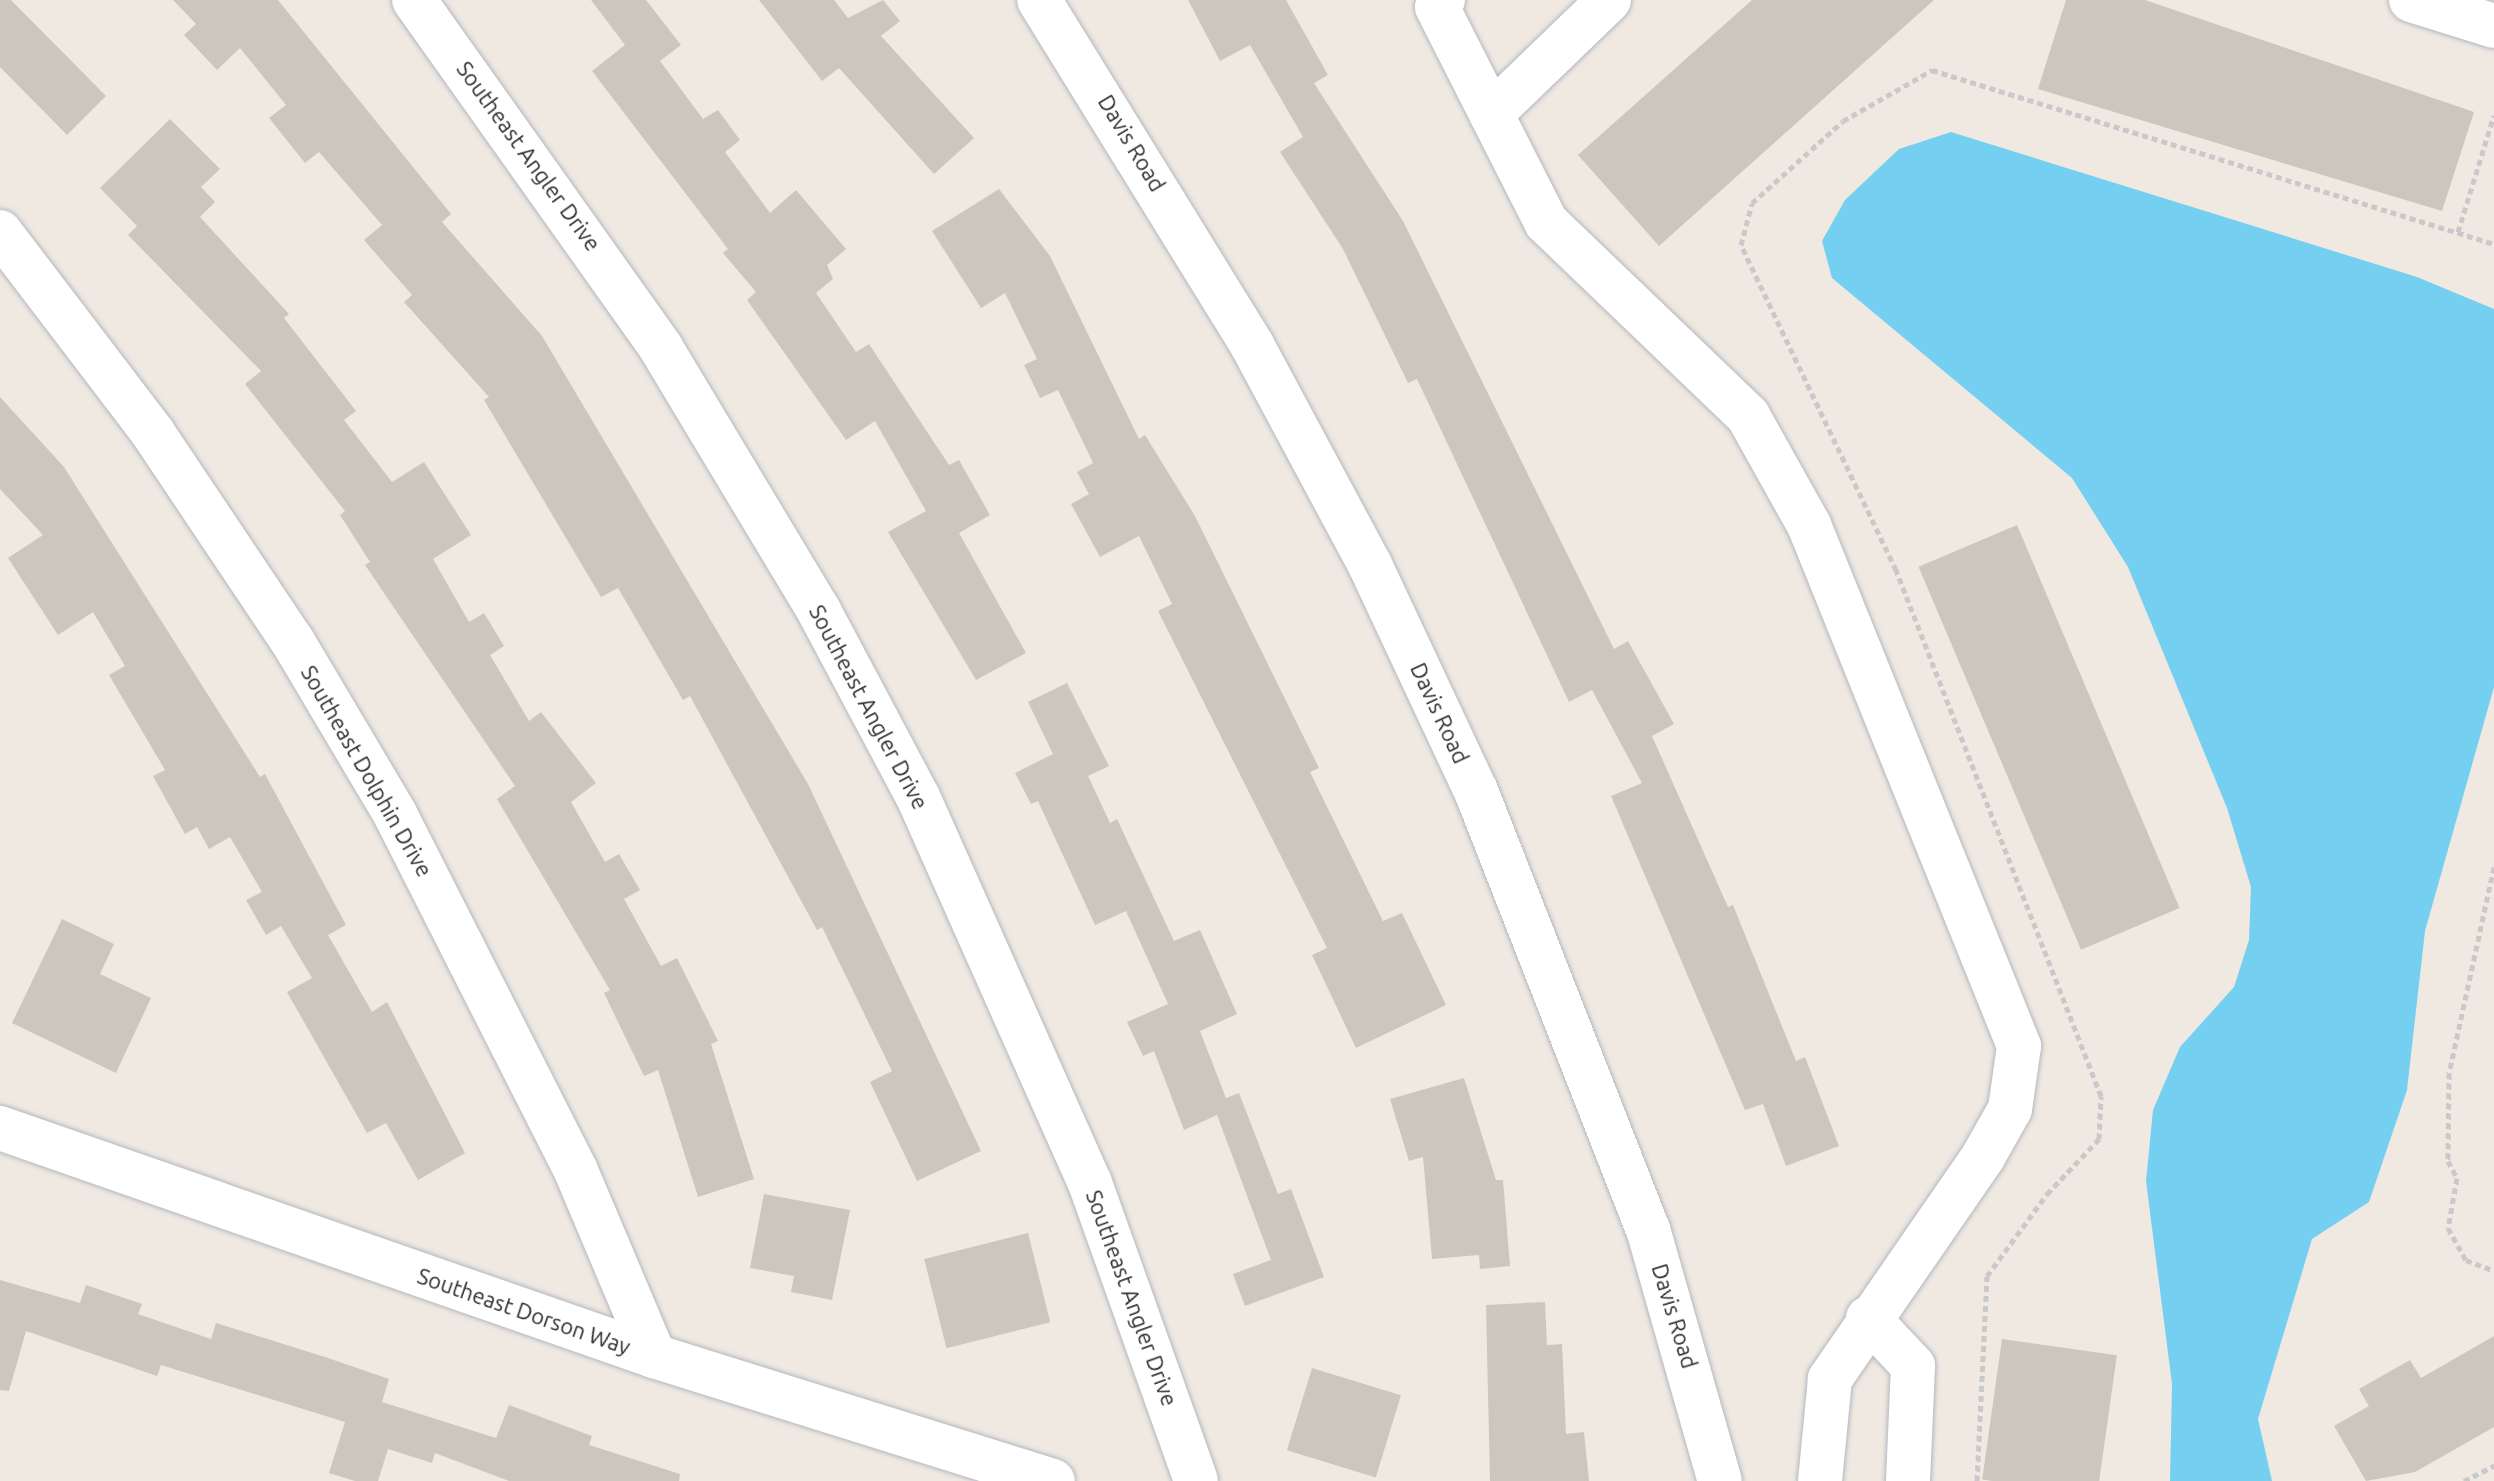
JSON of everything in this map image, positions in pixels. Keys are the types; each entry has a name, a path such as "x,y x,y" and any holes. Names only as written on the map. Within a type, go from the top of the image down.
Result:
{"street":[{"name":"Southeast Angler Drive","path":"414,0 669,359 819,611 911,784 1090,1183 1196,1481"},
{"name":"Davis Road","path":"1039,0 1252,345 1370,565 1476,791 1648,1229 1720,1481"},
{"path":"1443,0 1437,7 1546,222 1748,416 1809,525 2019,1046 2010,1109 1983,1157 1868,1318 1830,1379 1820,1481"},
{"path":"1491,114 1609,0"},
{"path":"2411,0 2494,26"},
{"name":"Southeast Dolphin Drive","path":"0,232 153,433 293,642 395,814 570,1157 654,1356"},
{"name":"Southeast Dorson Way","path":"0,1128 654,1356 1053,1481"},
{"path":"1868,1318 1913,1366 1908,1481"}],"path":[{"path":"1977,1481 1987,1276 2047,1194 2099,1139 2101,1096 1896,570 1741,245 1752,203 1843,121 1932,70 2494,244"},
{"path":"2458,232 2494,115"},
{"path":"2494,867 2449,1073 2448,1161 2457,1178 2448,1228 2466,1260 2494,1271"},
{"path":"2464,1481 2494,1466"}],"water":[{"path":"1951,132 2417,277 2494,309 2494,687 2425,931 2407,1090 2369,1202 2312,1239 2258,1419 2272,1481 2170,1481 2172,1384 2146,1181 2153,1110 2180,1047 2234,987 2249,940 2251,887 2227,808 2128,567 2072,478 1832,278 1822,241 1845,200 1899,149"}],"building":[{"path":"0,0 11,0 106,96 67,135 0,67"},
{"path":"173,0 278,0 451,214 442,222 542,336 808,784 981,1151 917,1181 870,1082 892,1071 822,927 817,930 690,696 683,700 618,588 601,597 484,400 489,397 404,302 412,295 364,240 382,225 319,152 305,163 269,118 286,105 240,48 217,70 184,35 196,24"},
{"path":"591,0 646,0 681,45 660,61 703,119 718,110 740,140 725,152 770,213 796,190 846,249 827,265 833,279 816,293 856,352 869,344 949,465 959,460 990,515 959,533 1026,653 976,680 888,532 926,511 875,421 846,440 747,300 756,292 723,253 728,249 592,71 625,45"},
{"path":"759,0 834,0 848,18 883,0 900,21 881,36 974,138 934,174 839,68 822,81"},
{"path":"1188,0 1286,0 1328,75 1314,83 1403,221 1614,649 1628,641 1674,724 1652,736 1728,907 1733,905 1796,1061 1805,1057 1839,1146 1786,1166 1763,1104 1745,1110 1611,796 1642,783 1592,690 1569,702 1417,379 1408,383 1343,249 1280,152 1303,137 1250,45 1220,61"},
{"path":"1752,0 1934,0 1659,246 1578,155"},
{"path":"2066,0 2145,0 2474,112 2442,211 2038,89"},
{"path":"170,119 220,169 201,187 215,202 200,217 289,314 284,318 356,411 344,420 392,482 424,462 471,535 433,559 469,622 484,613 504,646 490,655 529,721 541,712 596,783 571,802 605,862 619,854 640,890 624,899 661,966 677,958 718,1041 711,1044 754,1179 698,1197 658,1070 644,1076 604,993 610,990 497,799 515,786 365,565 370,562 340,515 345,511 245,384 261,371 128,235 137,226 100,188"},
{"path":"999,189 1050,256 1139,439 1145,435 1195,516 1319,768 1310,772 1383,921 1402,913 1446,1005 1356,1048 1312,955 1327,948 1158,611 1172,604 1139,536 1100,557 1071,504 1089,494 1077,472 1093,463 1058,390 1040,398 1024,365 1037,359 1005,293 981,308 932,231"},
{"path":"0,397 64,467 260,777 265,774 346,925 328,935 372,1012 387,1002 465,1153 418,1180 386,1123 367,1133 287,992 312,978 281,926 266,935 246,900 262,892 230,837 209,849 197,827 185,834 153,776 165,770 109,675 125,666 93,612 58,635 8,558 43,535 0,489"},
{"path":"2017,525 2180,908 2081,950 1919,567"},
{"path":"1067,683 1109,766 1088,776 1110,823 1117,819 1174,941 1200,930 1237,1014 1200,1031 1226,1098 1239,1093 1278,1194 1291,1189 1324,1277 1245,1306 1233,1274 1271,1260 1217,1115 1184,1130 1154,1051 1143,1056 1127,1022 1168,1004 1126,911 1095,925 1038,801 1031,804 1015,773 1053,754 1028,702"},
{"path":"62,919 114,944 100,974 151,998 116,1073 12,1023"},
{"path":"1464,1078 1496,1180 1503,1180 1510,1266 1480,1269 1479,1255 1432,1259 1423,1157 1409,1161 1390,1099"},
{"path":"764,1194 850,1210 832,1300 791,1292 794,1276 750,1268"},
{"path":"1028,1233 1050,1322 946,1348 924,1259"},
{"path":"0,1280 80,1303 86,1285 142,1304 138,1314 211,1339 216,1323 325,1357 389,1379 382,1402 496,1438 509,1405 592,1436 589,1445 680,1474 679,1481 509,1481 435,1453 432,1463 388,1449 378,1481 355,1481 329,1473 345,1422 161,1365 157,1376 26,1331 9,1391 0,1390"},
{"path":"1545,1302 1547,1345 1562,1344 1566,1434 1584,1432 1589,1481 1490,1481 1486,1305"},
{"path":"2494,1336 2494,1427 2415,1472 2366,1481 2334,1426 2369,1406 2359,1389 2410,1360 2421,1378"},
{"path":"2002,1339 2117,1355 2099,1481 1982,1480"},
{"path":"1312,1368 1401,1395 1376,1477 1287,1450"}]}
